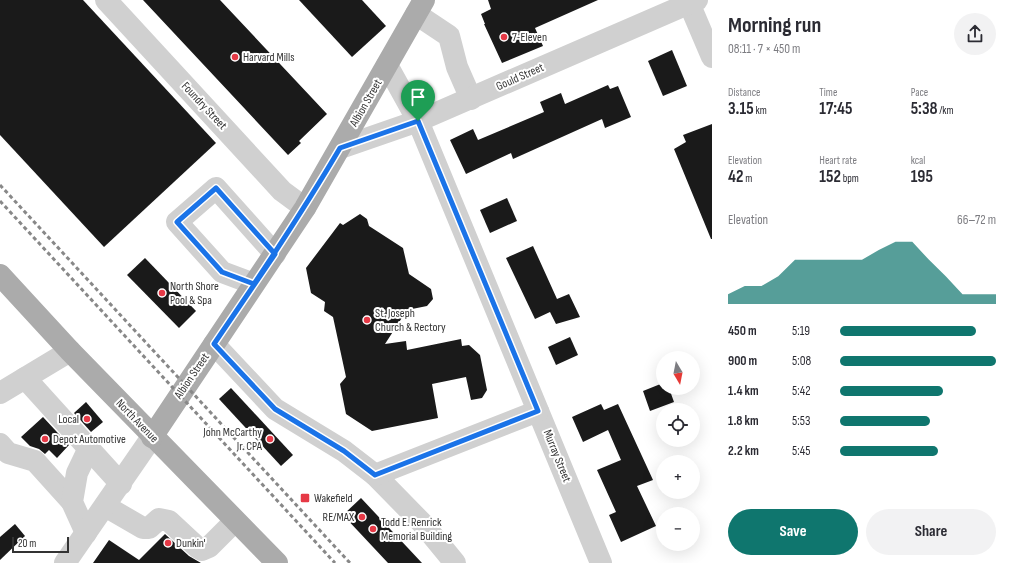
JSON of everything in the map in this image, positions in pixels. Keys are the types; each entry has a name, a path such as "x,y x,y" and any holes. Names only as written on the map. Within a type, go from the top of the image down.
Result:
{"main road":[{"name":"Albion Street","path":"152,436 305,208 420,7"},
{"name":"North Avenue","path":"0,275 70,352 276,563"}],"street":[{"name":"Foundry Street","path":"106,0 204,118 282,191 305,208"},
{"path":"693,2 712,57"},
{"name":"Gould Street","path":"340,148 418,121 693,2"},
{"path":"420,7 449,36 457,66 471,99"},
{"name":"Murray Street","path":"387,65 418,121 601,563"},
{"path":"254,284 222,272 177,222 216,188 275,254"},
{"path":"214,344 275,409 344,451 375,475 423,524 455,563"},
{"path":"0,393 70,352"},
{"path":"25,378 121,484"},
{"path":"375,475 538,411"},
{"name":"Albion Street","path":"65,563 121,484 152,436"},
{"path":"0,444 8,453 35,461 72,502 86,533"},
{"path":"72,502 77,472 90,448"},
{"path":"105,506 144,529 151,527 159,519 167,520 197,547 203,556 209,547 235,521"}],"building":[{"path":"0,0 83,0 216,143 104,247 0,135"},
{"name":"Harvard Mills","path":"143,0 220,0 327,114 299,141 301,143 288,155"},
{"path":"299,0 362,0 386,26 352,57"},
{"path":"488,0 598,0 535,28 543,46 502,63 481,14 491,9"},
{"path":"672,50 687,86 663,96 648,61"},
{"path":"608,85 610,89 618,86 631,117 605,128 602,119 513,159 511,153 466,174 450,140 473,129 478,140 544,112 540,102 561,93 565,104"},
{"path":"712,124 711,239 674,149 686,142 683,135"},
{"path":"507,198 517,221 490,233 480,210"},
{"name":"St. Joseph Church & Rectory","path":"360,214 367,219 369,226 403,248 409,274 431,289 433,299 427,306 407,310 385,344 406,341 407,350 461,339 462,346 469,345 480,355 487,390 482,398 471,400 466,377 432,384 438,418 372,431 346,414 340,384 346,377 333,317 324,311 325,302 311,293 306,268 340,223 343,225"},
{"path":"533,246 557,299 569,294 580,317 556,324 550,312 535,319 506,258"},
{"name":"North Shore Pool & Spa","path":"145,258 196,311 179,328 127,275"},
{"path":"570,337 578,355 556,365 548,347"},
{"path":"656,386 656,395 672,395 674,402 656,403 656,409 650,411 643,391"},
{"path":"231,388 293,455 281,466 219,399"},
{"name":"Local","path":"86,402 103,422 91,432 74,413"},
{"path":"601,404 604,410 618,404 653,480 637,486 656,526 621,542 609,515 616,512 597,470 621,460 608,430 583,442 572,417"},
{"name":"Depot Automotive","path":"43,417 69,445 57,458 49,450 45,454 39,449 30,446 21,437"},
{"name":"Todd E. Renrick Memorial Building","path":"361,498 422,563 388,563 343,515"},
{"path":"15,524 25,536 0,560 0,537"},
{"path":"165,534 189,556 201,563 93,563 109,540 139,560"}],"railway":[{"path":"0,185 350,563"},
{"path":"0,201 335,563"}],"place":[{"name":"7-Eleven","path":"504,37"},
{"name":"Harvard Mills","path":"235,57"},
{"name":"North Shore Pool & Spa","path":"162,293"},
{"name":"St. Joseph Church & Rectory","path":"367,320"},
{"name":"Local","path":"87,419"},
{"name":"Depot Automotive","path":"45,439"},
{"name":"John McCarthy Jr. CPA","path":"270,439"},
{"name":"Wakefield","path":"305,498"},
{"name":"RE/MAX","path":"362,517"},
{"name":"Todd E. Renrick Memorial Building","path":"373,529"},
{"name":"Dunkin'","path":"168,543"}],"route":[{"path":"418,121 340,148 305,208 275,254 254,284 222,272 177,222 216,188 275,254 214,344 263,398 275,409 344,451 375,475 538,411 418,121"}]}
